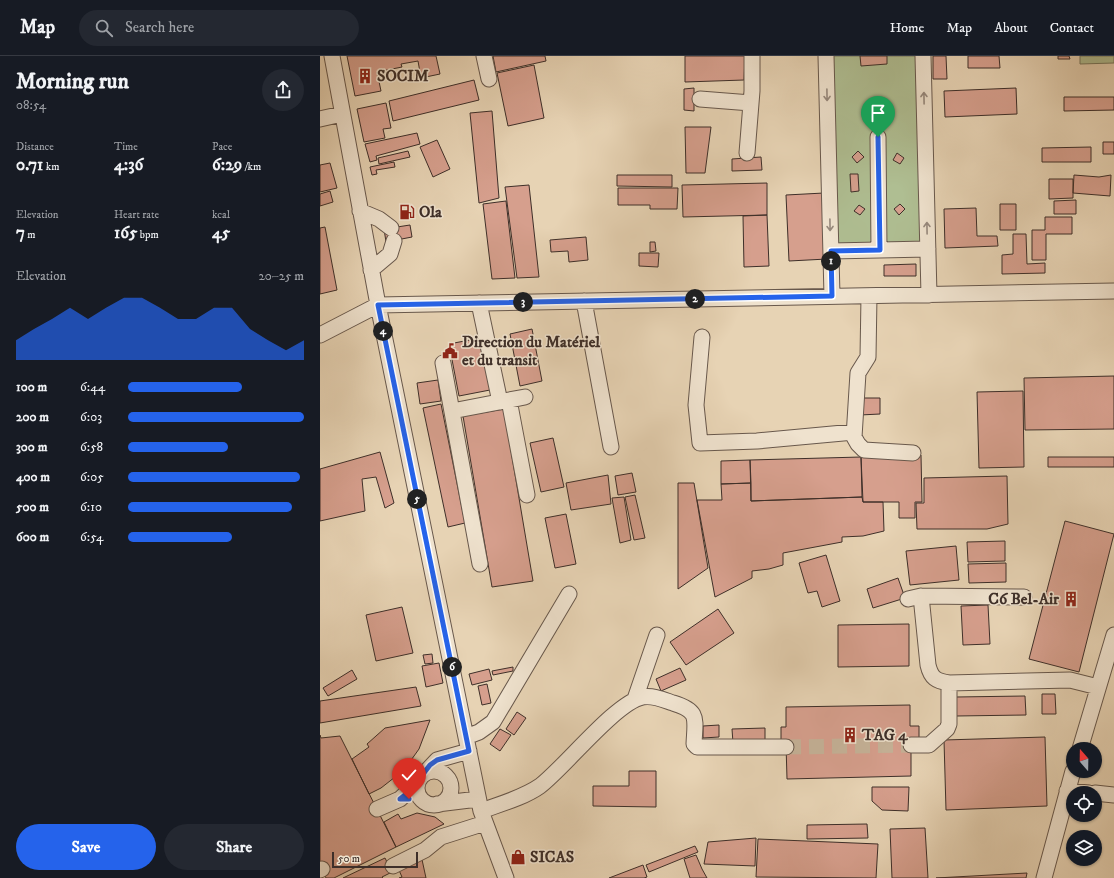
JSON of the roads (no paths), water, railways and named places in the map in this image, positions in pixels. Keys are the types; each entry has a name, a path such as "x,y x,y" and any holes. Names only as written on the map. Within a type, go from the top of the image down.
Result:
{"street":[{"path":"332,56 371,270 481,811 506,878"},
{"path":"484,56 489,79"},
{"path":"747,153 752,56"},
{"path":"826,56 832,296"},
{"path":"924,56 929,295"},
{"path":"700,99 750,103"},
{"path":"320,119 342,114"},
{"path":"878,137 880,250"},
{"path":"360,211 379,218 392,234 390,254 371,270"},
{"path":"831,251 928,249"},
{"path":"320,335 378,305 1114,291"},
{"path":"869,296 868,357 858,373 854,432 858,444 864,450 914,453"},
{"path":"584,301 611,447"},
{"path":"479,302 527,495"},
{"path":"702,337 696,405 700,443 854,432"},
{"path":"443,363 480,564"},
{"path":"452,411 525,397"},
{"path":"466,737 479,732 493,722 569,594"},
{"path":"1024,597 914,598 929,669 935,680 949,684 1070,680 1098,687"},
{"path":"635,699 657,635"},
{"path":"1082,742 1114,635"},
{"path":"911,745 929,745 948,727 950,719 949,684"},
{"path":"393,866 425,850 441,837 481,811 539,786 614,715 635,699 644,696 653,697 688,707 693,712 695,718 694,744 697,748 786,747"},
{"path":"377,809 400,799 437,760 469,751"},
{"path":"421,778 419,795 430,803 443,802 450,794 451,787 444,768 447,756"},
{"path":"421,778 437,771 444,774 449,779"},
{"path":"1102,794 1114,795"},
{"path":"1044,878 1066,796"},
{"path":"400,799 481,811"}],"tunnel":[{"path":"786,747 911,745"}],"place":[{"name":"SOCIM","path":"365,76"},
{"name":"Ola","path":"407,212"},
{"name":"Direction du Matériel et du transit","path":"450,351"},
{"name":"C6 Bel-Air","path":"1071,599"},
{"name":"TAG 4","path":"850,735"},
{"name":"SICAS","path":"518,857"}]}
